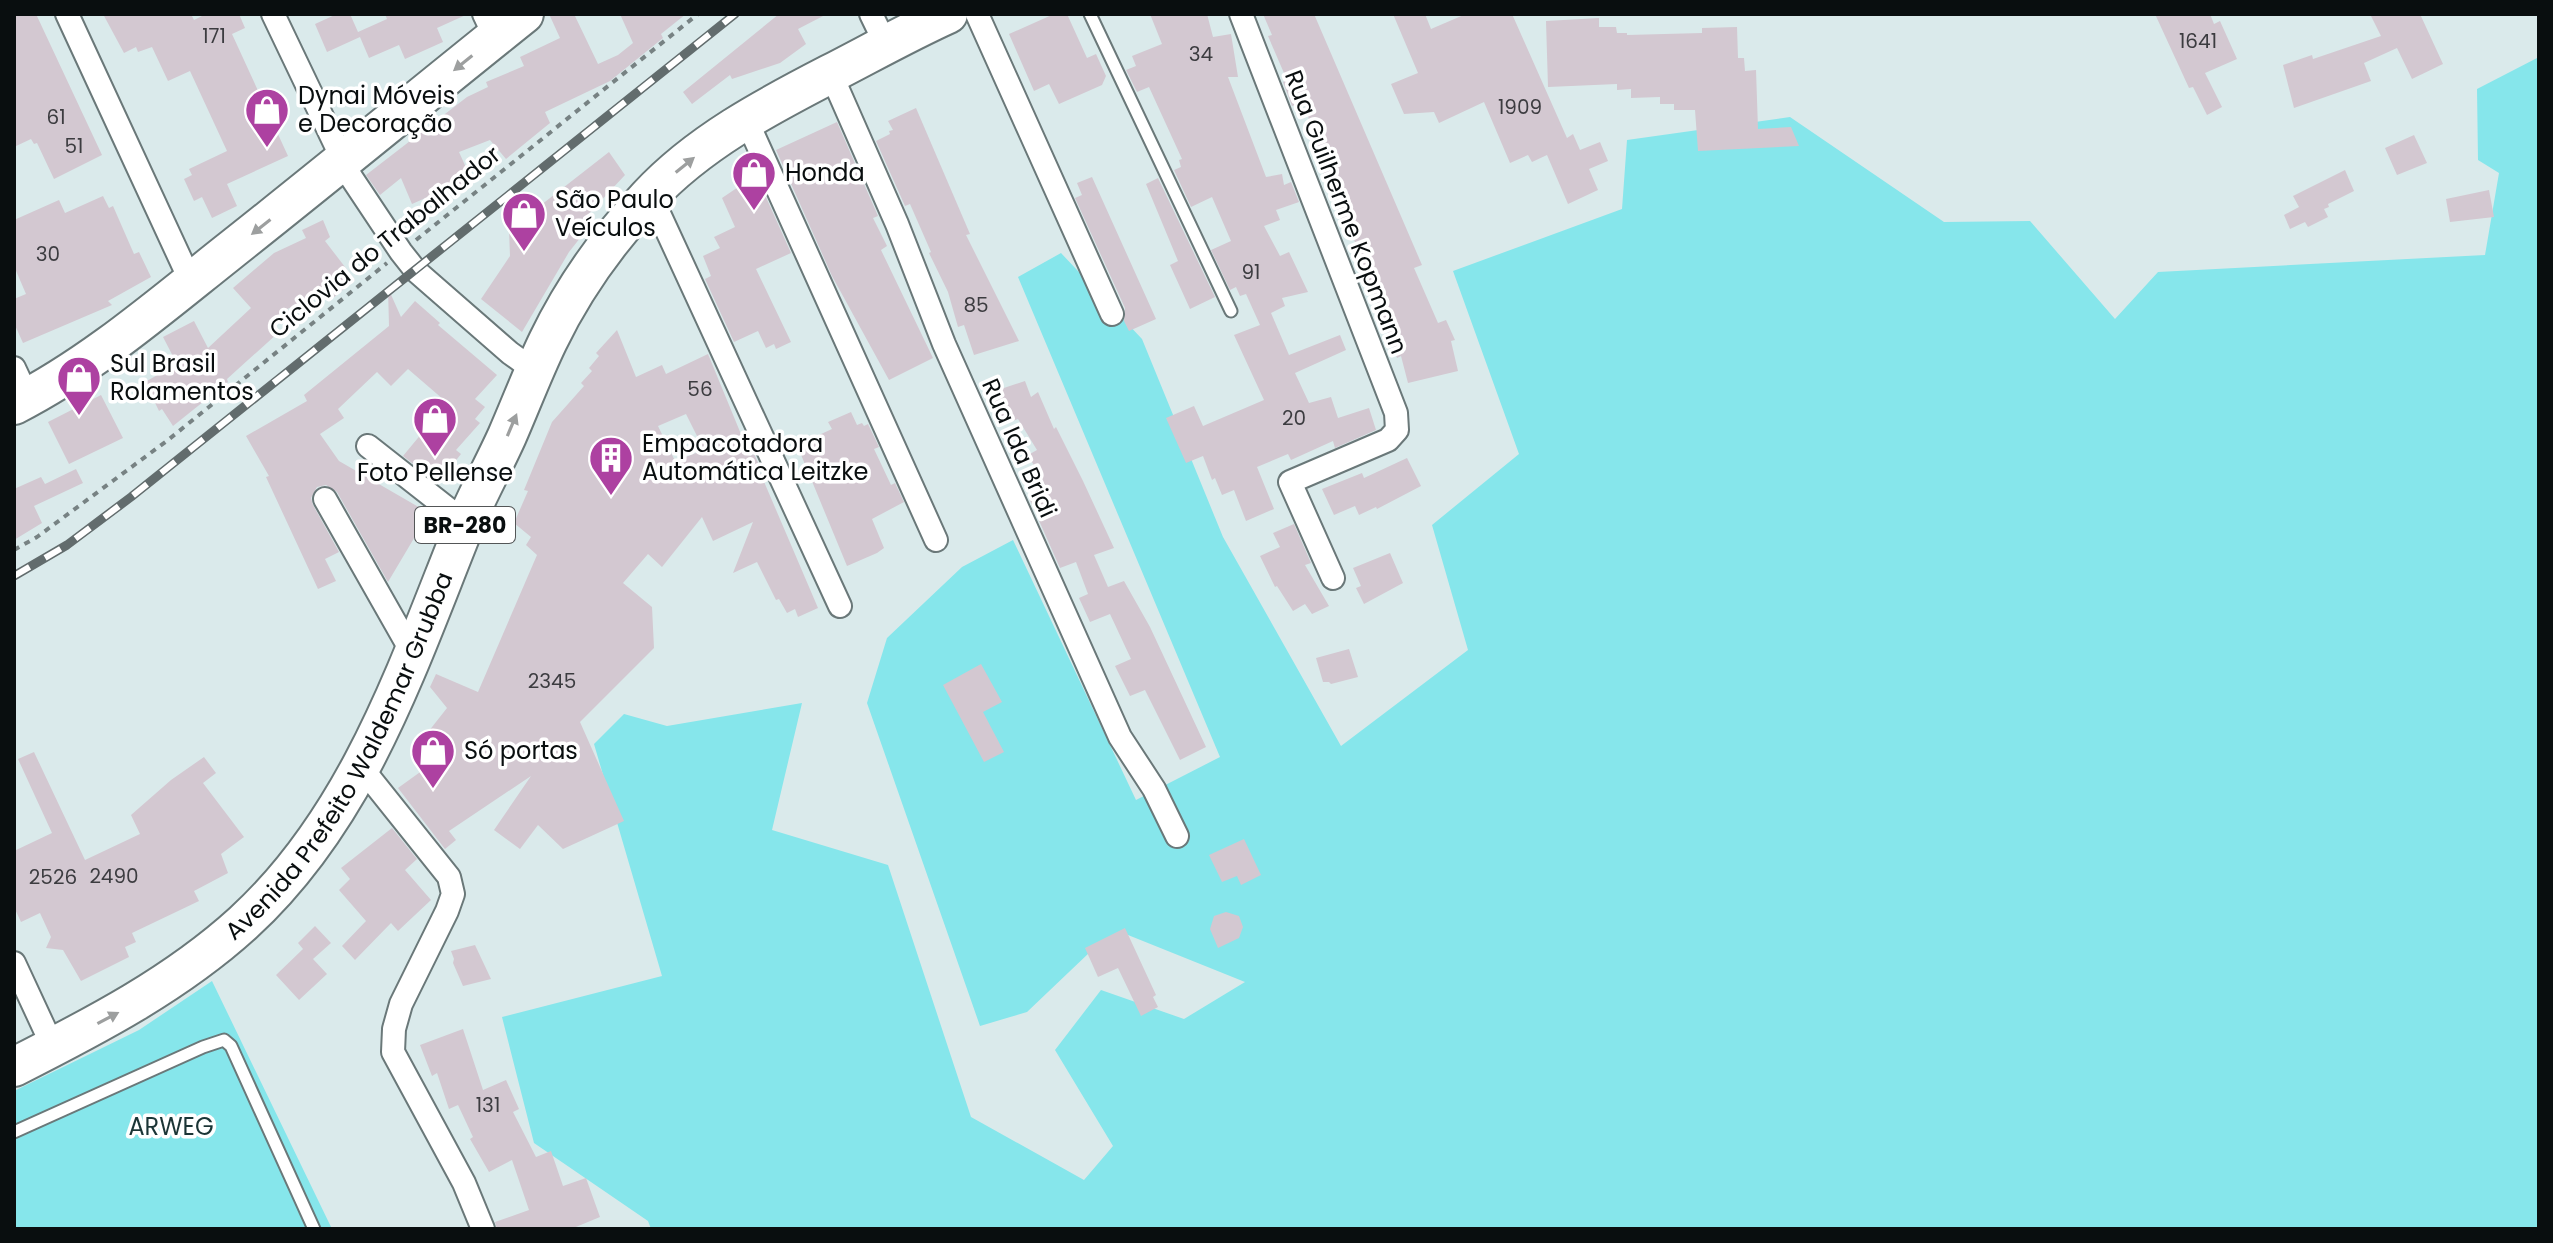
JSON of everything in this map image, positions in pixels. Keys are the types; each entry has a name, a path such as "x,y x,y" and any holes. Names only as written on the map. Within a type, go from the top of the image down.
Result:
{"highway":[{"name":"Avenida Prefeito Waldemar Grubba","path":"14,1067 129,1006 175,977 245,921 282,884 314,844 361,767 549,340 590,270 650,194 708,145 746,119 831,74 878,29 948,14"},
{"path":"19,390 99,354 343,162 501,22"}],"street":[{"path":"67,14 191,282"},
{"path":"273,14 343,162 401,252 416,271 535,371"},
{"path":"977,14 1112,314"},
{"name":"Rua Guilherme Kopmann","path":"1241,14 1396,413 1397,430 1388,440 1290,482 1333,578"},
{"name":"Rua Ida Bridi","path":"831,74 897,224 944,344 1114,723 1154,789 1177,836"},
{"path":"746,119 936,540"},
{"path":"650,194 840,606"},
{"path":"368,446 466,523"},
{"path":"325,499 413,654"},
{"path":"361,767 449,877 453,894 401,1004 394,1029 393,1052 464,1183 483,1229"},
{"path":"14,963 53,1047"}],"lane":[{"path":"1090,14 1231,311"},
{"path":"14,1132 224,1040 231,1046 314,1229"}],"path":[{"name":"Ciclovia do Trabalhador","path":"14,550 37,537 168,440 698,14"}],"green space":[{"path":"2539,57 2539,1229 651,1229 648,1221 534,1143 502,1017 662,976 594,744 624,714 667,726 802,703 772,830 888,865 971,1117 1084,1180 1113,1146 1055,1050 1101,990 1184,1019 1245,982 1128,935 1090,952 1027,1012 980,1026 867,703 887,638 962,567 1013,540 1136,800 1220,757 1018,277 1061,253 1142,339 1223,537 1341,746 1468,650 1432,525 1519,454 1453,271 1622,209 1627,140 1790,117 1944,222 2030,221 2115,319 2158,272 2485,255 2499,173 2478,160 2477,89"},
{"name":"ARWEG","path":"212,981 332,1229 14,1229 14,1091 139,1030"}],"building":[{"path":"14,14 36,14 102,155 54,179 37,143 34,144 31,139 14,147"},
{"path":"103,14 191,14 194,20 206,14 239,14 245,28 232,34 288,156 227,184 237,206 212,218 202,197 194,201 184,179 192,175 189,169 227,151 190,71 168,81 152,47 138,52 136,47 124,53"},
{"path":"337,14 350,14 358,32 387,19 385,14 468,14 437,28 443,42 405,59 399,45 369,58 360,37 327,52 315,24"},
{"path":"549,14 574,14 598,64 618,55 633,43 620,14 686,14 661,34 663,38 610,81 545,112 550,123 506,159 490,140 459,152 472,181 447,192 449,198 434,205 430,196 412,204 401,178 380,195 366,175 467,97 488,87 486,82 524,66 520,57 560,38"},
{"path":"779,14 827,14 798,29 806,44 780,63 732,79 730,75 692,104 683,92"},
{"path":"1054,14 1067,14 1087,58 1096,54 1106,76 1102,85 1059,104 1049,84 1034,91 1009,34"},
{"path":"1150,14 1207,14 1213,37 1231,34 1238,77 1228,77 1266,177 1282,174 1284,185 1291,182 1299,202 1276,210 1280,220 1264,226 1280,256 1289,252 1308,292 1282,298 1285,306 1271,313 1289,355 1340,335 1346,350 1295,373 1309,403 1331,397 1338,418 1369,408 1376,430 1335,448 1333,441 1291,460 1288,454 1257,467 1274,509 1246,521 1234,490 1222,495 1215,478 1212,480 1203,456 1186,463 1166,418 1194,406 1203,426 1264,400 1234,335 1260,325 1246,294 1240,296 1236,287 1230,290 1211,250 1231,241 1212,197 1191,207 1174,170 1181,167 1179,160 1182,159 1149,87 1137,92 1126,70 1136,66 1132,56 1162,44"},
{"path":"1263,14 1314,14 1422,265 1414,268 1438,323 1446,320 1455,340 1451,341 1458,371 1408,383 1401,356 1397,358 1352,234 1349,228 1345,229 1315,153 1319,152 1304,103 1292,106 1283,82 1287,80 1268,36 1272,35"},
{"path":"1393,14 1425,14 1431,29 1466,14 1512,14 1567,138 1573,134 1580,150 1600,142 1608,161 1589,169 1598,190 1568,204 1547,155 1532,162 1528,155 1510,163 1484,102 1439,123 1434,112 1404,114 1391,84 1418,73"},
{"path":"2155,14 2210,14 2214,24 2220,21 2237,59 2205,73 2222,107 2207,115 2193,87 2189,88"},
{"path":"2370,14 2420,14 2443,64 2412,79 2397,48 2364,63 2371,81 2294,108 2283,65 2312,55 2313,59 2381,36"},
{"path":"1599,18 1599,27 1616,27 1617,33 1627,35 1702,33 1702,28 1737,27 1738,58 1744,58 1745,71 1756,70 1758,129 1791,127 1799,146 1698,151 1695,110 1674,110 1674,104 1660,104 1660,97 1631,98 1631,89 1617,90 1617,84 1548,87 1546,21"},
{"path":"916,108 970,234 966,235 1019,341 974,355 964,325 958,327 948,292 910,204 905,206 876,141 893,130 888,121"},
{"path":"837,122 878,216 873,218 887,246 881,250 933,358 889,380 832,276 776,150"},
{"path":"2414,135 2427,163 2397,175 2385,148"},
{"path":"609,152 625,175 582,221 588,228 569,252 522,332 481,299 510,256 509,230"},
{"path":"2345,170 2354,191 2328,204 2329,207 2324,209 2328,217 2308,227 2305,222 2290,229 2284,215 2299,207 2293,196"},
{"path":"756,175 791,253 756,269 791,342 776,349 774,344 766,348 758,331 734,342 705,279 711,276 703,256 720,248 714,237 735,227 722,198"},
{"path":"1092,177 1156,319 1129,331 1124,321 1125,308 1075,198 1082,195 1077,183"},
{"path":"1158,178 1215,297 1190,309 1170,265 1178,261 1146,184"},
{"path":"2489,190 2494,217 2450,222 2446,199"},
{"path":"103,196 109,208 113,206 134,254 139,252 151,277 108,301 112,305 23,343 14,323 14,299 26,294 14,266 14,220 59,200 65,213"},
{"path":"323,220 330,237 325,241 355,280 333,298 329,290 285,310 270,323 278,333 227,379 228,382 173,426 162,409 159,411 145,382 177,364 163,337 194,321 208,348 251,308 233,288 274,253 306,238 302,230"},
{"path":"388,288 401,317 415,301 440,323 438,325 497,375 475,399 485,407 475,419 480,423 456,450 461,454 438,483 403,456 444,400 408,369 391,386 377,372 338,409 344,418 320,434 339,461 429,513 388,582 337,492 326,485 317,487 311,498 313,505 339,552 325,559 336,581 318,589 266,477 269,476 246,436 307,401 304,395 389,326"},
{"path":"617,330 636,377 662,365 666,374 708,354 750,456 754,454 761,469 818,608 798,617 795,609 787,613 779,599 776,600 757,562 733,573 753,522 713,541 702,517 662,567 648,554 623,583 652,607 654,648 580,722 624,821 563,849 538,825 520,849 494,830 531,776 449,831 456,840 445,849 398,788 441,757 421,741 447,708 430,687 436,674 478,692 537,555 526,545 531,537 514,523 528,491 524,490 552,422 584,386 581,383 592,371 589,368 599,356 596,353","holes":["686,414 704,450 675,461 658,426"]},
{"path":"1025,381 1031,397 1038,392 1114,548 1094,555 1108,587 1124,581 1150,627 1206,747 1180,760 1145,690 1130,696 1115,666 1131,659 1110,614 1090,622 1079,598 1088,594 1076,562 1060,568 1029,498 1049,492 1028,455 1037,450 1018,419 999,426 986,394"},
{"path":"101,395 123,438 69,464 48,422"},
{"path":"851,412 857,425 868,424 879,447 874,449 891,485 895,483 904,502 872,519 884,548 847,566 797,445 832,429 828,422"},
{"path":"1407,458 1421,486 1359,515 1355,506 1334,515 1322,489 1362,473 1364,478"},
{"path":"76,469 83,483 34,506 42,523 14,540 14,489 41,477 45,484"},
{"path":"1294,524 1311,563 1305,565 1329,606 1312,614 1305,604 1293,611 1275,587 1260,556 1280,547 1273,533"},
{"path":"1390,553 1403,583 1364,604 1356,588 1361,586 1353,568"},
{"path":"1349,649 1358,677 1331,684 1323,682 1316,658"},
{"path":"981,664 1002,702 983,712 1004,752 984,762 943,685"},
{"path":"34,752 85,860 140,834 131,815 171,780 204,757 216,773 203,783 244,837 221,854 228,873 194,891 199,901 132,933 136,942 125,947 129,957 81,981 63,950 46,948 51,937 40,913 21,922 14,907 14,851 52,833 18,759"},
{"path":"392,828 417,859 405,870 431,900 398,931 391,923 355,960 342,946 366,921 339,890 350,879 341,868"},
{"path":"1244,839 1261,875 1241,885 1237,876 1222,882 1209,855"},
{"path":"1226,912 1239,916 1243,927 1239,938 1218,948 1210,929 1214,916"},
{"path":"315,926 331,943 313,959 327,974 299,1000 276,975 303,949 298,943"},
{"path":"1125,928 1156,995 1153,997 1158,1007 1141,1016 1118,968 1098,977 1085,948"},
{"path":"475,945 491,979 463,986 451,951"},
{"path":"463,1029 483,1090 506,1080 519,1109 513,1112 536,1157 551,1151 563,1186 586,1178 600,1217 571,1229 497,1229 495,1222 529,1210 512,1160 489,1172 470,1139 473,1137 458,1105 449,1109 437,1073 432,1076 420,1045"}],"railway":[{"path":"14,576 67,545 131,497 735,14"}],"place":[{"name":"Dynai Móveis e Decoração","path":"267,149"},
{"name":"Honda","path":"754,212"},
{"name":"São Paulo Veículos","path":"524,253"},
{"name":"Sul Brasil Rolamentos","path":"79,417"},
{"name":"Foto Pellense","path":"435,458"},
{"name":"Empacotadora Automática Leitzke","path":"611,497"},
{"name":"Só portas","path":"433,790"}]}
